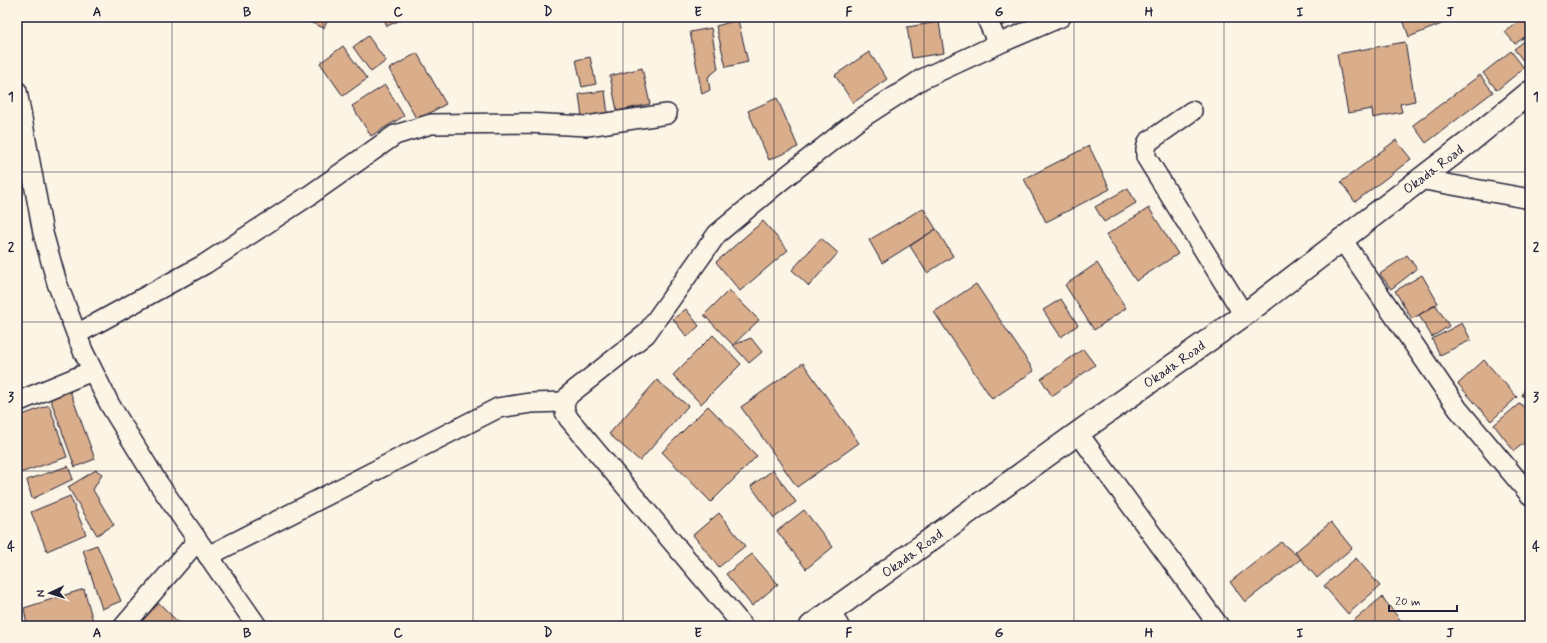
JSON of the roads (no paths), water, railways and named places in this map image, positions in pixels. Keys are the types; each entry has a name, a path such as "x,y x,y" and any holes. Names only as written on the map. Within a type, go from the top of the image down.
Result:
{"street":[{"path":"986,17 998,44"},
{"path":"743,626 568,419 565,412 564,402 570,394 646,334 718,234 783,179 857,121 922,79 1061,17"},
{"path":"17,91 24,165 57,283 92,371 110,405 154,477 257,626"},
{"name":"Okada Road","path":"811,626 835,619 1078,433 1244,315 1341,238 1469,142 1530,92"},
{"path":"1192,111 1148,142 1146,156 1244,315"},
{"path":"77,334 205,264 310,196 396,135 431,124 527,123 587,126 667,114"},
{"path":"1419,179 1530,199"},
{"path":"1341,238 1458,409 1530,495"},
{"path":"17,402 92,371"},
{"path":"208,556 498,408 531,403 564,402"},
{"path":"1078,433 1220,626"},
{"path":"124,626 197,541"}]}
